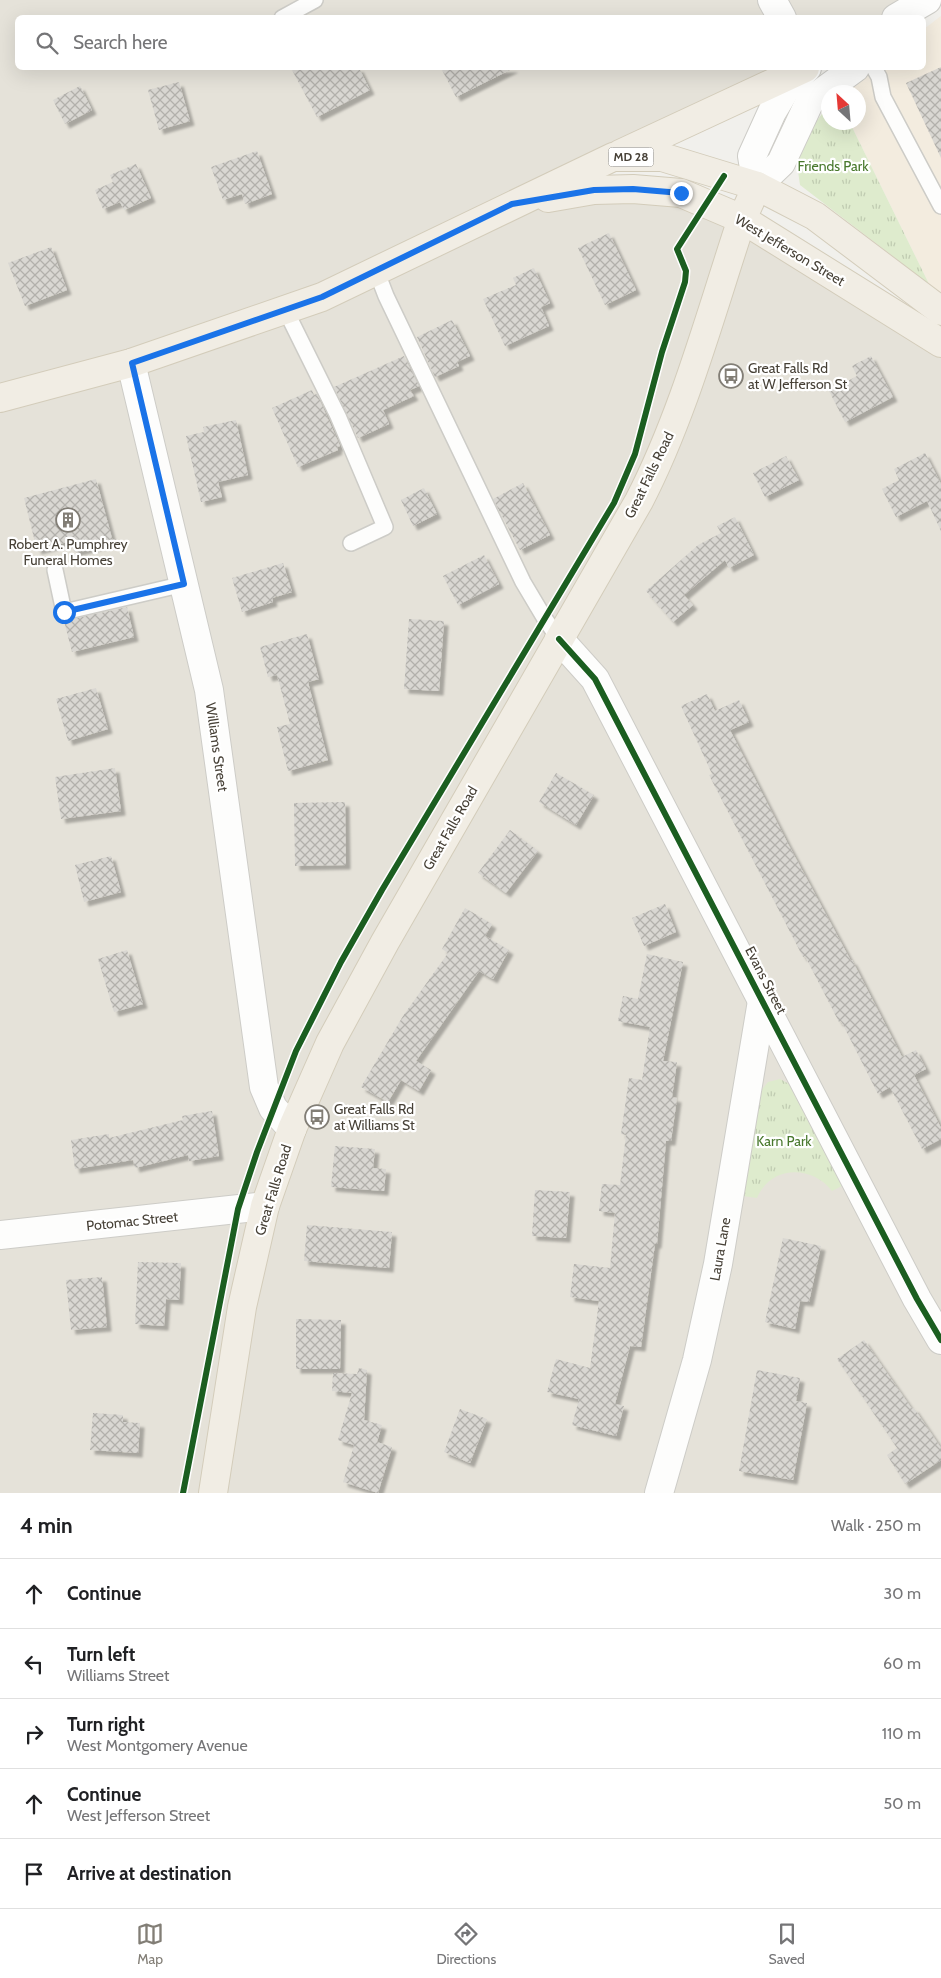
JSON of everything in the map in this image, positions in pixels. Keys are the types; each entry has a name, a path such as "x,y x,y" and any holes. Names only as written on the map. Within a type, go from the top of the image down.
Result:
{"main road":[{"path":"613,157 802,70"},
{"name":"MD 28","path":"0,398 132,363 322,297 613,157 662,157 757,186 815,216 941,311"},
{"name":"Great Falls Road","path":"213,1493 242,1307 265,1206 292,1129 330,1043 376,958 656,469 672,429 742,218 757,186"},
{"name":"West Jefferson Street","path":"512,204 594,190 633,189 681,193 742,218 938,345"}],"street":[{"path":"772,0 780,15"},
{"path":"901,15 927,0"},
{"path":"926,19 941,8"},
{"path":"757,186 752,156 772,112 787,87 804,70"},
{"path":"757,186 781,163 810,101 852,70"},
{"name":"Williams Street","path":"132,363 209,690 264,1087 273,1108 292,1129"},
{"name":"Evans Street","path":"559,639 596,680 917,1299 941,1340"},
{"name":"Laura Lane","path":"659,1493 697,1360 712,1293 762,1001"},
{"name":"Potomac Street","path":"0,1235 265,1206"}],"lane":[{"path":"288,15 315,0"},
{"path":"875,70 879,77 883,97 941,206"},
{"path":"376,270 386,296 523,582 559,639"},
{"path":"285,309 338,416 385,527 351,543"},
{"path":"54,570 64,612 184,584"}],"shaded area":[{"path":"0,0 938,0 909,15 15,15 15,70 801,70 514,203 681,193 941,343 941,1493 0,1493"},
{"path":"941,16 941,311 938,309 929,284 853,130 866,130 866,85 845,85 866,70 926,70 926,27"}],"green space":[{"name":"Friends Park","path":"821,115 821,130 853,130 929,284 800,185 796,157 812,127"},
{"name":"Karn Park","path":"780,1079 791,1085 842,1186 832,1191 824,1182 814,1176 792,1172 772,1179 763,1187 757,1198 743,1196 760,1092 768,1082"}],"building":[{"path":"941,67 941,158 906,83"},
{"path":"292,70 360,70 370,90 317,117"},
{"path":"442,70 510,70 456,97"},
{"path":"179,82 190,121 159,130 148,90"},
{"path":"80,86 92,110 65,124 53,100"},
{"path":"257,151 272,194 245,204 242,194 223,200 211,167"},
{"path":"136,164 151,198 124,210 120,202 103,209 95,190 113,182 110,175"},
{"path":"609,233 636,290 605,305 578,248"},
{"path":"51,247 67,290 25,306 8,263"},
{"path":"534,268 550,303 541,307 549,326 505,346 483,299 516,285 513,278"},
{"path":"452,320 470,356 457,362 459,366 435,377 417,337"},
{"path":"404,356 419,386 410,390 414,396 383,410 389,424 358,438 334,387"},
{"path":"871,356 893,397 845,422 829,391 857,376 852,366"},
{"path":"312,390 314,395 317,394 340,446 337,447 338,450 298,467 272,408"},
{"path":"236,420 248,475 218,482 222,497 201,502 186,436 204,432 203,427"},
{"path":"925,453 941,484 941,531 927,501 896,517 882,489 899,480 894,469"},
{"path":"786,456 799,480 765,497 753,473"},
{"name":"Robert A. Pumphrey Funeral Homes","path":"96,479 113,542 74,552 71,541 37,550 24,498"},
{"path":"523,483 550,535 520,550 493,499"},
{"path":"424,488 437,514 413,526 401,500"},
{"path":"735,517 754,555 729,568 725,560 684,595 693,605 673,622 646,591 698,545 721,533 717,526"},
{"path":"484,555 499,584 458,605 443,576"},
{"path":"283,563 292,592 272,598 273,602 242,612 232,578"},
{"path":"127,607 134,637 72,652 64,621"},
{"path":"409,619 444,621 439,691 404,689"},
{"path":"307,634 319,679 308,682 328,760 288,771 277,727 290,724 277,675 268,677 260,647"},
{"path":"96,688 108,729 68,741 56,699"},
{"path":"707,694 715,711 739,700 749,722 730,730 787,842 852,960 902,1057 916,1050 926,1069 914,1075 941,1128 941,1139 922,1149 890,1087 878,1094 841,1021 839,1022 805,956 803,957 709,775 712,774 681,706"},
{"path":"115,768 121,811 61,819 55,777"},
{"path":"556,773 594,795 576,825 539,802"},
{"path":"345,802 346,865 295,866 294,803"},
{"path":"510,830 538,851 506,893 478,873"},
{"path":"111,856 121,892 84,902 75,865"},
{"path":"665,904 676,932 644,946 632,918"},
{"path":"465,908 492,924 485,936 509,950 493,979 479,971 416,1061 431,1070 419,1091 401,1080 388,1102 361,1087 403,1016 448,953 442,949"},
{"path":"127,950 143,1004 114,1012 98,959"},
{"path":"647,954 683,962 663,1061 677,1062 672,1097 677,1098 671,1141 666,1141 657,1244 655,1244 641,1347 630,1346 615,1404 624,1406 616,1436 572,1425 579,1399 547,1392 556,1359 590,1368 599,1301 570,1297 574,1264 610,1268 615,1213 599,1211 602,1184 620,1185 626,1135 621,1134 629,1078 642,1080 650,1027 618,1021 623,996 638,999"},
{"path":"212,1111 219,1156 189,1161 188,1155 135,1168 133,1160 75,1169 71,1140 109,1134 109,1138 183,1120 182,1116"},
{"path":"335,1146 375,1149 373,1168 386,1169 384,1191 331,1187"},
{"path":"535,1190 570,1192 566,1238 532,1236"},
{"path":"307,1225 392,1232 389,1268 304,1261"},
{"path":"783,1238 821,1246 809,1302 800,1301 795,1329 765,1322"},
{"path":"138,1262 181,1263 179,1300 166,1299 164,1326 135,1324"},
{"path":"102,1277 107,1327 71,1330 66,1280"},
{"path":"296,1319 341,1320 340,1369 296,1369"},
{"path":"864,1340 941,1448 941,1460 905,1484 887,1455 897,1448 837,1359"},
{"path":"359,1368 367,1370 364,1420 382,1425 377,1442 392,1447 378,1493 343,1482 354,1445 338,1440 352,1393 332,1391 333,1373 357,1374"},
{"path":"757,1370 800,1378 796,1401 807,1403 793,1480 739,1471"},
{"path":"460,1409 487,1419 470,1463 444,1452"},
{"path":"93,1413 123,1415 123,1422 140,1423 138,1453 90,1450"}],"cycle path":[{"path":"183,1493 238,1209 257,1152 296,1051 341,962 382,890 614,503 635,454 662,352 685,282 686,271 677,249 724,176"},
{"path":"559,639 595,679 917,1299 941,1340"}],"place":[{"name":"Great Falls Rd at W Jefferson St","path":"731,376"},
{"name":"Robert A. Pumphrey Funeral Homes","path":"68,520"},
{"name":"Great Falls Rd at Williams St","path":"317,1117"}],"route":[{"path":"64,612 184,584 132,363 322,297 512,204 594,190 633,189 681,193"}]}
